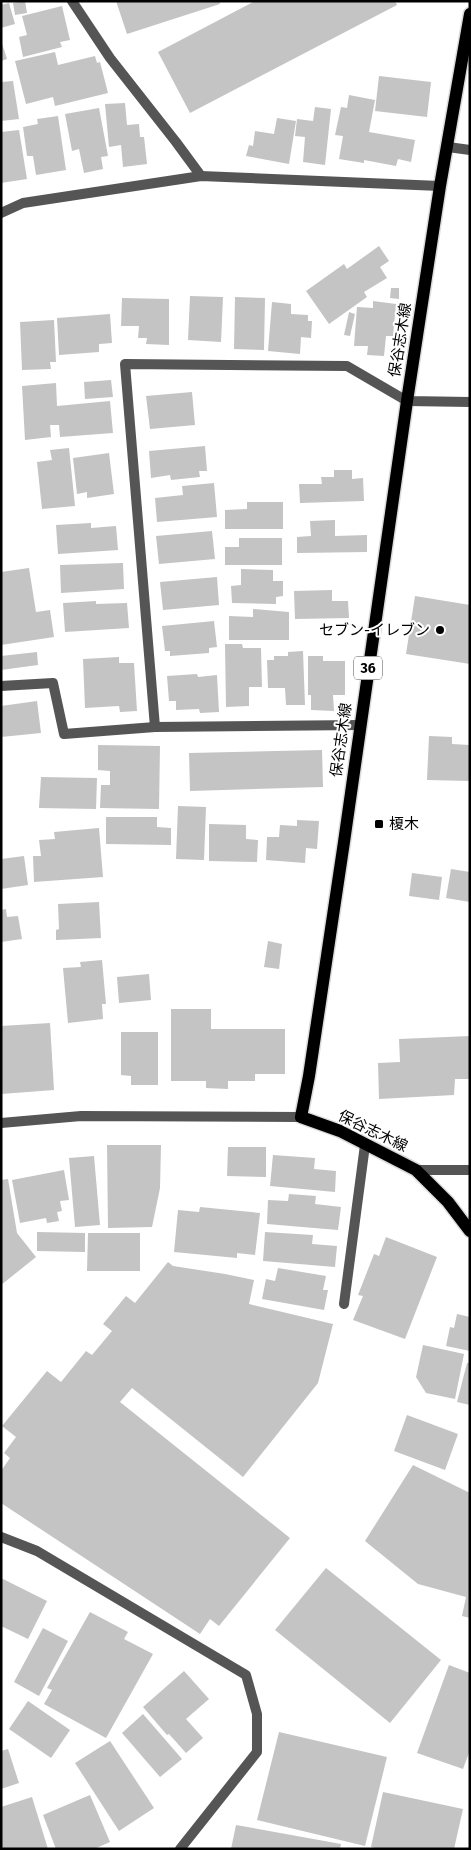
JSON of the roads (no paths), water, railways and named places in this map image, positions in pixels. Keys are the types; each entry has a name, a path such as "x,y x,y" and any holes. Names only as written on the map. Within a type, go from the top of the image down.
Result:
{"main road":[{"name":"保谷志木線","path":"470,14 440,186 407,401 309,1076 301,1117 340,1131 416,1170 448,1202 470,1231"}],"street":[{"path":"72,1 110,58 201,176"},
{"path":"448,147 470,150"},
{"path":"1,213 23,203 201,176 440,186"},
{"path":"155,727 125,364 347,366 407,401 470,402"},
{"path":"1,686 54,682 64,734 155,727 360,725"},
{"path":"1,1123 81,1116 301,1117"},
{"path":"344,1304 365,1144"},
{"path":"416,1170 470,1170"},
{"path":"1,1537 37,1551 246,1675 257,1714 257,1752 180,1849"}],"place":[{"name":"セブン-イレブン","path":"440,630"},
{"name":"榎木","path":"379,824"}]}
